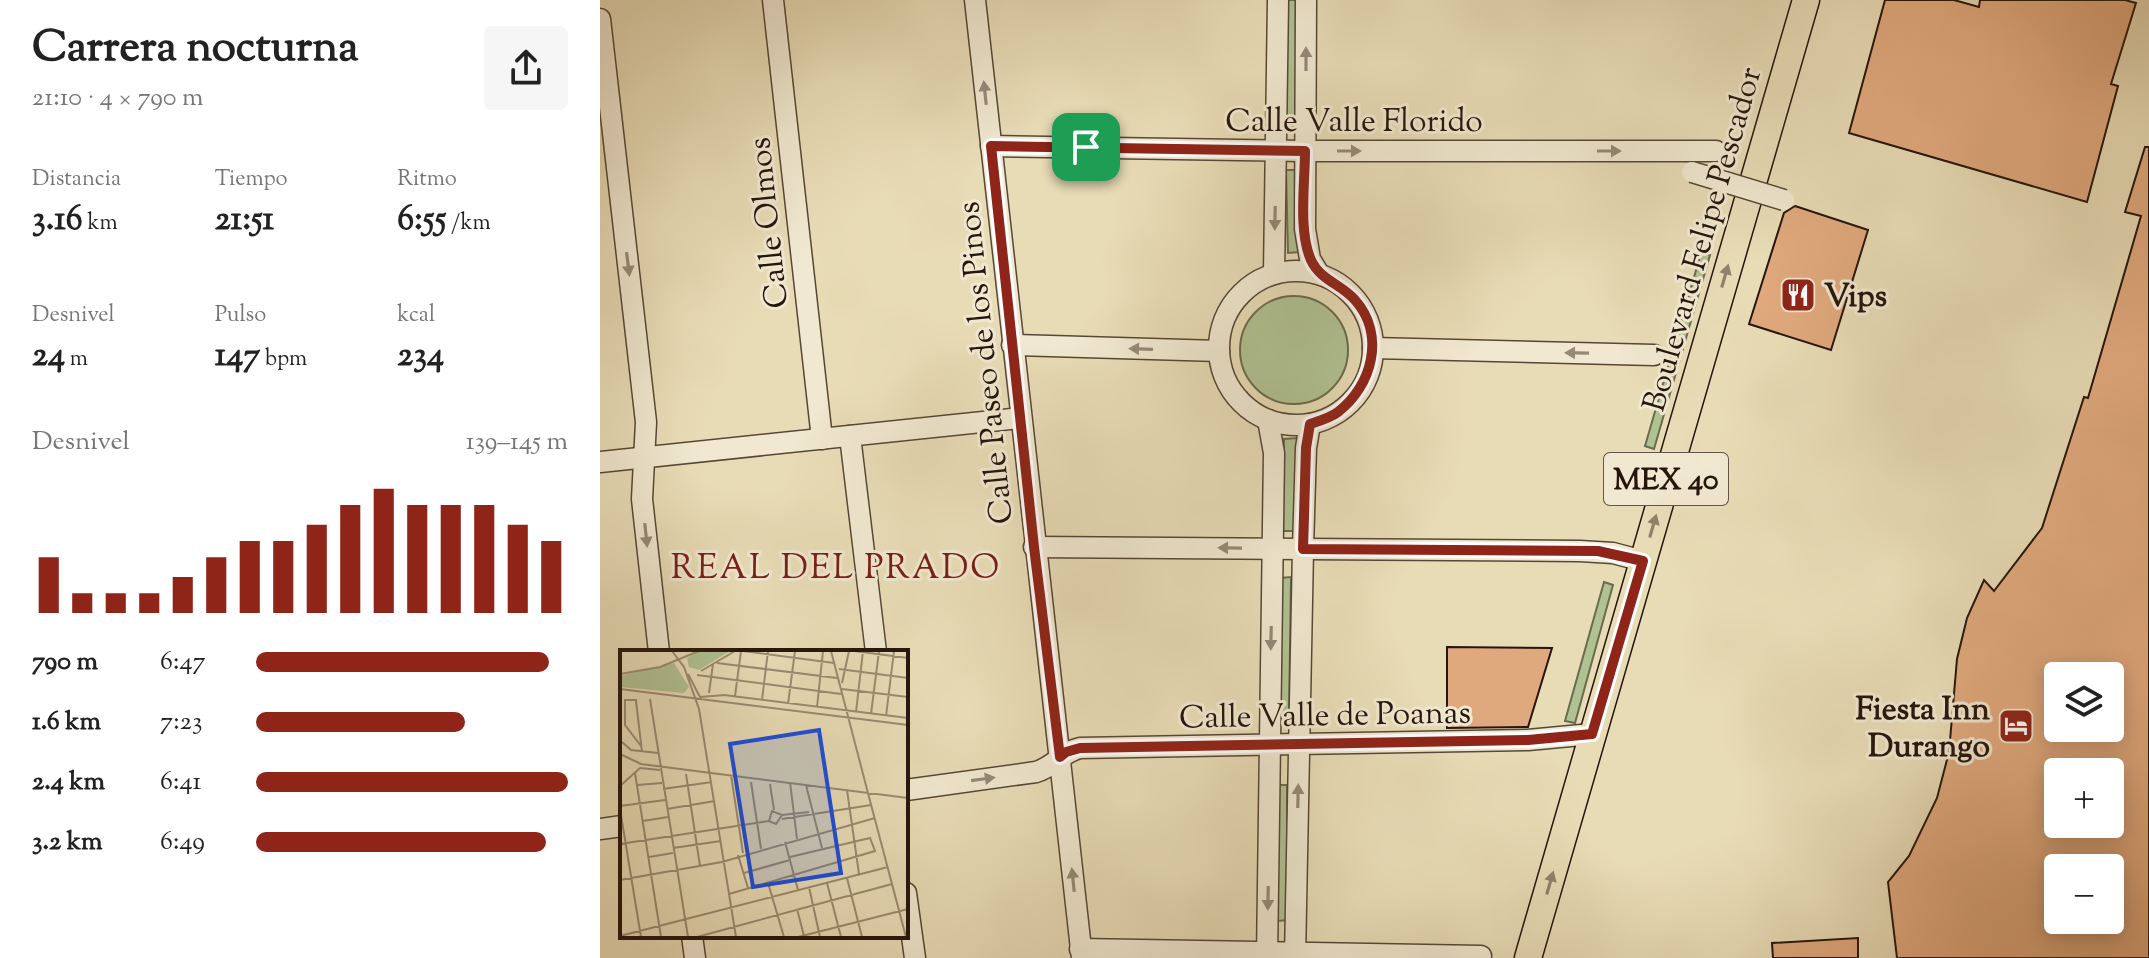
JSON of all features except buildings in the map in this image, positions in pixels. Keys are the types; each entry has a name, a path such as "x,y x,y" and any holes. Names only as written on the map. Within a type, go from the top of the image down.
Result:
{"main road":[{"name":"Boulevard Felipe Pescador","path":"1528,958 1806,0"}],"street":[{"name":"Calle Olmos","path":"773,0 822,439"},
{"name":"Calle Paseo de los Pinos","path":"975,0 1081,953"},
{"path":"1274,274 1278,0"},
{"path":"1306,0 1306,245 1319,274"},
{"path":"600,19 608,165 646,422 642,499 659,650"},
{"name":"Calle Valle Florido","path":"991,146 1305,151 1716,151"},
{"path":"1692,172 1784,200"},
{"path":"1289,271 1319,274 1341,285 1358,302 1369,324 1373,348 1369,374 1355,398 1335,415 1310,424 1289,425 1268,420 1249,409 1233,393 1223,373 1219,351 1221,331 1228,312 1255,283 1289,271"},
{"path":"1012,345 1219,351"},
{"path":"1373,348 1654,355"},
{"path":"600,462 1020,418"},
{"path":"1267,955 1274,453 1268,420"},
{"path":"1295,955 1303,549 1306,448 1310,424"},
{"path":"850,436 876,650"},
{"path":"1034,547 1589,551 1613,553 1643,561"},
{"name":"Calle Valle de Poanas","path":"908,790 1036,772 1052,766 1066,752 1080,748 1528,740 1592,734"},
{"path":"600,829 620,826"},
{"path":"908,907 915,958"},
{"path":"692,938 695,958"},
{"path":"1081,953 1481,956"}],"green space":[{"path":"1285,0 1298,0 1298,126 1285,126"},
{"path":"1286,170 1298,170 1300,252 1288,253"},
{"path":"1701,253 1710,255 1654,449 1645,446"},
{"path":"1294,296 1315,300 1332,312 1344,329 1348,350 1344,371 1332,388 1315,400 1294,404 1273,400 1256,388 1244,371 1240,350 1244,329 1256,312 1273,300"},
{"path":"1297,438 1294,531 1282,531 1284,439"},
{"path":"1291,577 1289,718 1276,718 1280,578"},
{"path":"1604,582 1613,585 1575,723 1565,721"},
{"path":"1275,785 1287,785 1287,920 1278,921"}],"place":[{"name":"Vips","path":"1798,295"},
{"name":"Fiesta Inn Durango","path":"2016,726"}],"district":[{"name":"REAL DEL PRADO","path":"836,566"}],"route":[{"path":"991,146 1086,147 1305,151 1305,229 1310,259 1319,274 1341,285 1358,302 1369,324 1373,348 1369,374 1355,398 1335,415 1310,424 1306,448 1303,549 1598,551 1643,561 1592,734 1528,740 1080,748 1060,757 991,146"}]}
